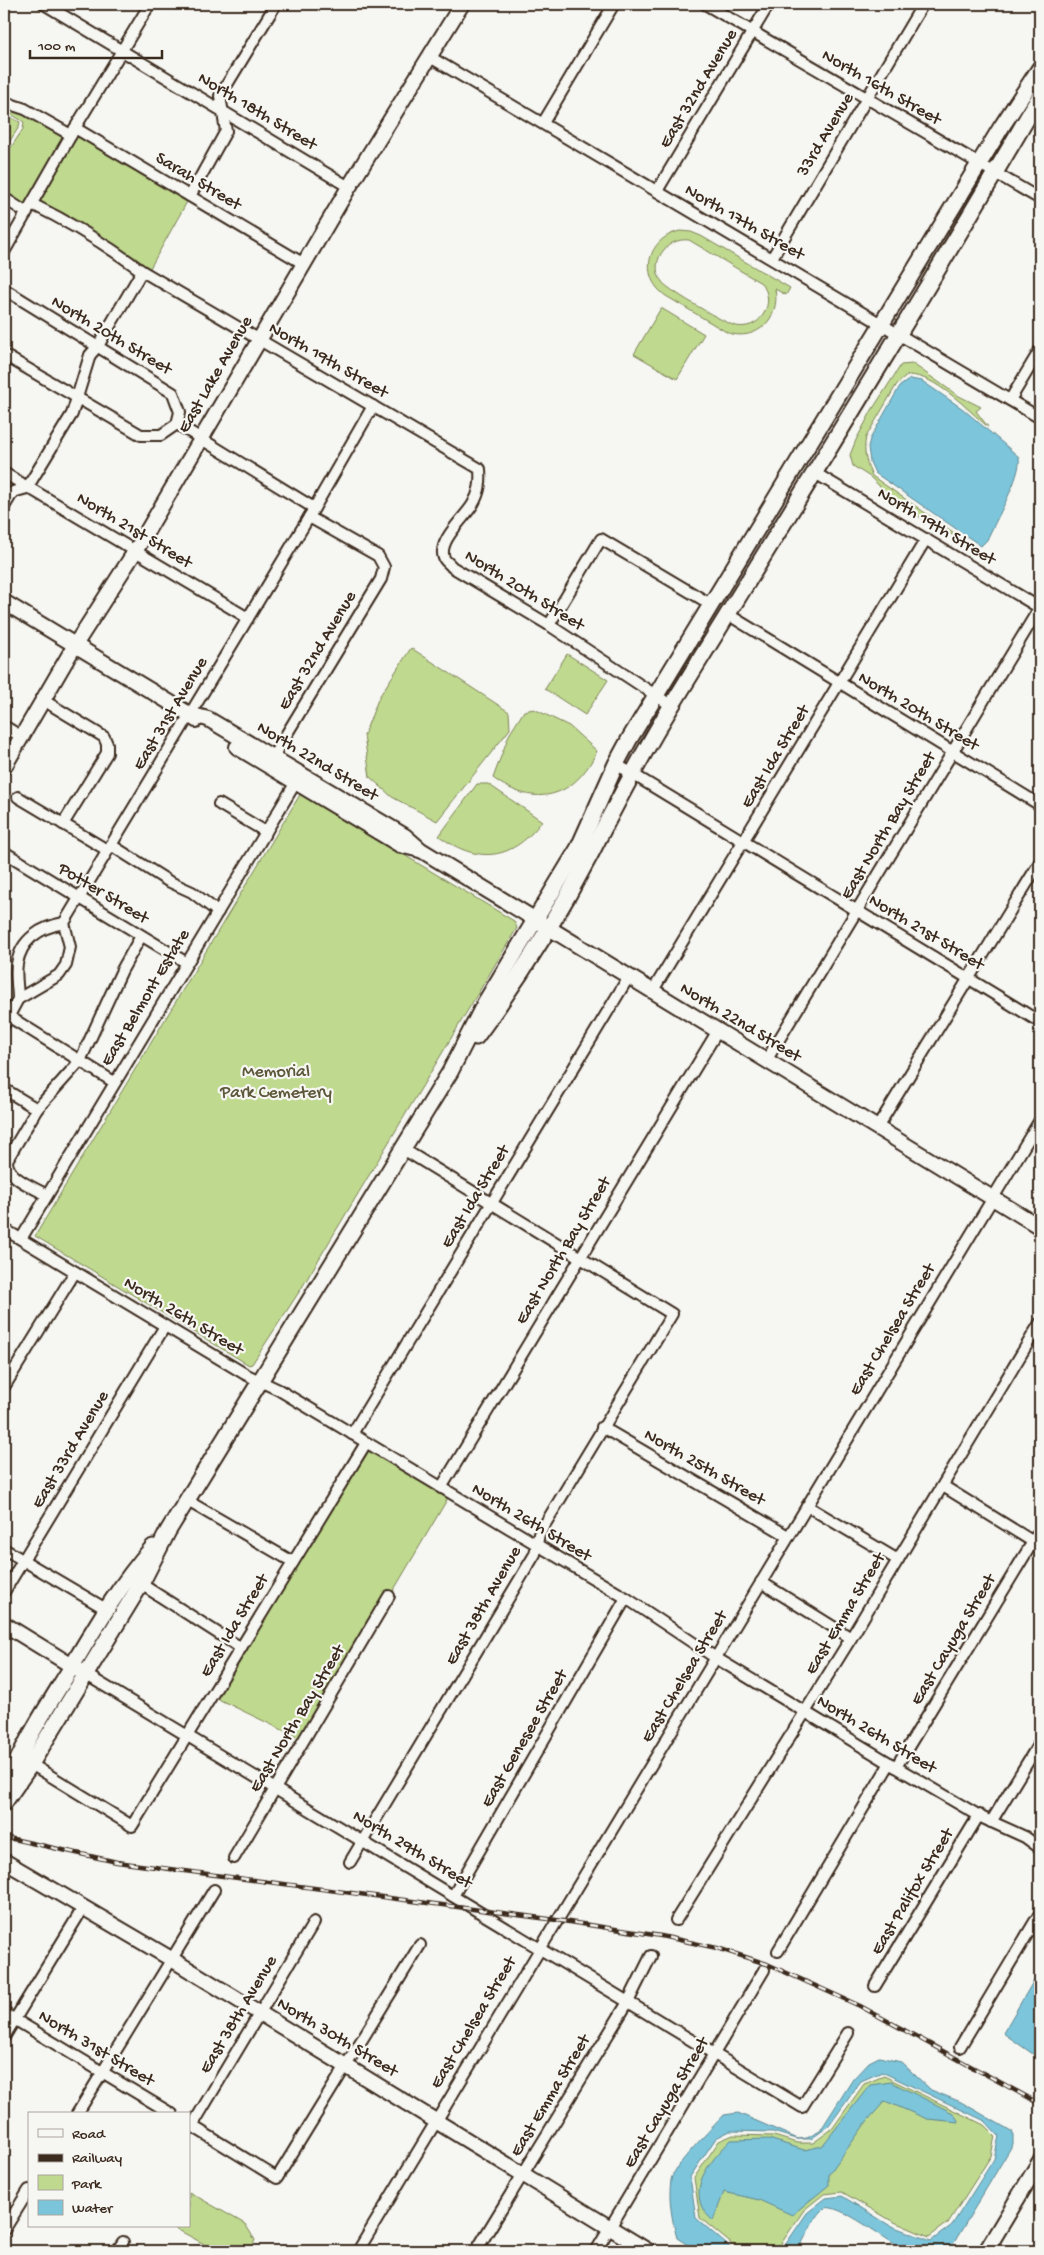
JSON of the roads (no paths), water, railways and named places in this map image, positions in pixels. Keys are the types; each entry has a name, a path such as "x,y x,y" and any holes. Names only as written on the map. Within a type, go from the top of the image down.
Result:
{"main road":[{"path":"4,1804 31,1764 140,1584 186,1500 450,1072 485,1003 578,849 616,764 656,696 979,164 1040,68"},
{"path":"450,1072 505,997 549,926 589,856 632,774 672,706 815,474 1040,96"},
{"path":"698,663 704,646 716,625 716,612 712,606"},
{"path":"4,1794 24,1746 106,1609 138,1564 168,1531"}],"street":[{"name":"North 18th Street","path":"44,4 349,187"},
{"path":"4,252 73,131 150,4"},
{"path":"190,196 226,131 220,96 276,4"},
{"name":"East Lake Avenue","path":"4,767 75,645 136,550 349,187 462,4"},
{"path":"543,123 614,4"},
{"name":"North 16th Street","path":"705,4 1040,199"},
{"name":"East 32nd Avenue","path":"657,190 769,4"},
{"name":"33rd Avenue","path":"772,258 923,4"},
{"name":"North 17th Street","path":"430,57 1040,418"},
{"name":"Sarah Street","path":"4,102 25,109 73,131 190,196 304,264"},
{"name":"North 19th Street","path":"4,198 67,222 113,250 142,271 480,469"},
{"path":"4,507 13,492 27,488 72,414 90,355 98,346 142,271"},
{"name":"North 20th Street","path":"4,289 173,393 180,412 176,424"},
{"path":"1010,400 1040,350"},
{"path":"4,355 141,435 161,435 176,424 201,438 312,513"},
{"name":"East 31st Avenue","path":"64,923 312,513 373,406"},
{"name":"North 20th Street","path":"480,469 481,487 474,503 447,537 444,546 444,558 452,567 549,625 672,706"},
{"name":"North 21st Street","path":"4,473 248,618"},
{"name":"North 19th Street","path":"815,474 1040,608"},
{"name":"East 32nd Avenue","path":"270,762 381,579 384,567 378,556 312,513"},
{"path":"549,625 601,539 712,606"},
{"name":"East Ida Street","path":"652,992 926,539"},
{"name":"North 22nd Street","path":"4,602 189,714 204,727 298,778 400,845 421,850 549,926 628,978 1040,1227"},
{"name":"East North Bay Street","path":"766,1061 1040,608"},
{"name":"North 20th Street","path":"729,615 1040,805"},
{"path":"43,700 104,737 108,744 107,753 63,824"},
{"path":"4,726 22,737"},
{"name":"North 21st Street","path":"616,764 1040,1022"},
{"name":"East Belmont Estate","path":"20,1239 298,778"},
{"path":"18,797 63,824 192,892 218,912"},
{"path":"219,804 266,832"},
{"name":"Potter Street","path":"4,852 186,963"},
{"path":"877,1128 1040,862"},
{"path":"18,999 17,964 25,944 38,931 64,923 70,947 66,965 59,975 18,999 6,1018 114,1082"},
{"path":"47,1195 13,1176 7,1166 7,1160 37,1109 80,1061 122,970 141,936"},
{"name":"East Ida Street","path":"352,1434 628,978"},
{"name":"East North Bay Street","path":"441,1488 579,1257 717,1032"},
{"path":"4,1089 37,1109"},
{"name":"East Chelsea Street","path":"358,2251 538,1949 716,1658 1040,1120"},
{"path":"403,1149 579,1257"},
{"name":"North 26th Street","path":"4,1229 165,1326 279,1390 536,1546 626,1598 716,1658 893,1765 991,1822 1025,1837 1040,1848"},
{"name":"East 38th Avenue","path":"350,1862 535,1554 539,1534 672,1314 579,1257"},
{"path":"4,1387 75,1272"},
{"name":"East Emma Street","path":"676,1920 851,1638 1040,1323"},
{"name":"East 33rd Avenue","path":"4,1592 165,1326"},
{"name":"North 25th Street","path":"602,1427 788,1536"},
{"name":"East Ida Street","path":"31,1764 132,1826 366,1443"},
{"path":"943,1486 1036,1544"},
{"path":"186,1500 294,1562"},
{"path":"807,1506 898,1560"},
{"name":"East Cayuga Street","path":"778,1951 893,1765 1036,1544 1040,1530"},
{"path":"4,1549 106,1609"},
{"path":"761,1582 851,1638"},
{"path":"140,1584 241,1648"},
{"name":"East North Bay Street","path":"234,1858 389,1596"},
{"name":"East Genesee Street","path":"452,1896 626,1598"},
{"name":"North 29th Street","path":"4,1624 538,1949 802,2107 848,2033"},
{"path":"991,1822 1040,1742"},
{"name":"East Palifox Street","path":"875,1986 979,1815"},
{"name":"North 30th Street","path":"4,1861 173,1960 648,2251"},
{"path":"78,2112 173,1960 214,1890"},
{"path":"4,2037 83,1908"},
{"path":"960,2047 1040,1913"},
{"name":"East 38th Avenue","path":"190,2125 314,1922"},
{"path":"190,2125 278,2178 420,1945"},
{"name":"East Emma Street","path":"476,2251 628,2002 651,1956"},
{"name":"East Cayuga Street","path":"596,2251 764,1970"},
{"name":"North 31st Street","path":"4,2013 169,2112"},
{"path":"986,2251 1040,2161"},
{"path":"4,2230 28,2192"}],"water":[{"path":"910,379 922,381 963,409 1019,457 1019,465 1012,487 987,540 981,546 875,473 870,462 868,447 870,439 900,386"},
{"path":"1040,1970 1040,2059 1003,2033"},
{"path":"879,2057 901,2062 931,2090 961,2102 1013,2132 1013,2144 949,2251 922,2253 907,2251 851,2216 839,2210 829,2208 823,2209 819,2213 797,2251 781,2251 807,2213 826,2198 842,2196 889,2225 931,2241 952,2225 994,2159 999,2136 985,2121 882,2072 861,2081 829,2126 811,2139 798,2139 807,2138 820,2131 853,2079 869,2062"},
{"path":"891,2082 953,2113 959,2122 927,2119 885,2101 868,2120 829,2174 829,2185 792,2215 759,2200 724,2192 713,2221 705,2212 699,2195 702,2177 712,2161 731,2140 769,2139 804,2150 822,2146 870,2085"},
{"path":"738,2113 798,2139 773,2132 730,2131 716,2138 690,2177 696,2218 734,2251 697,2251 677,2238 670,2202 670,2187 673,2174 686,2156 724,2115"}],"railway":[{"path":"4,1837 117,1862 556,1920 661,1936 717,1948 767,1964 860,2006 1040,2104"}],"park label":[{"name":"Memorial Park Cemetery","path":"276,1082"}]}
